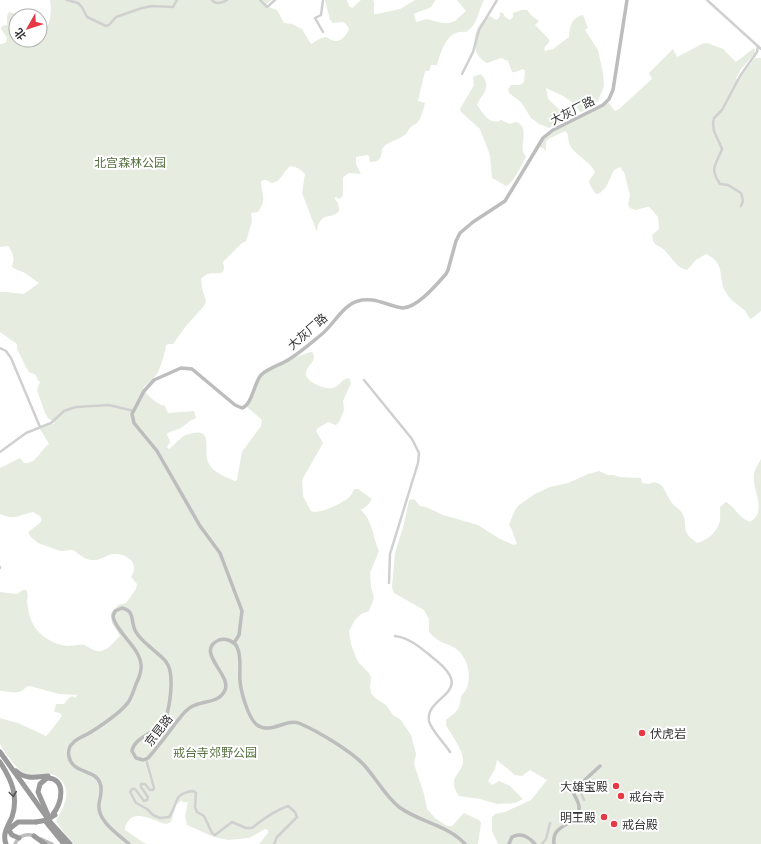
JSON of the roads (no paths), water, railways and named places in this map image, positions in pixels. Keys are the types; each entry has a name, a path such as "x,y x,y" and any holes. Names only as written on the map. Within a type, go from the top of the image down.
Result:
{"highway":[{"path":"0,752 48,825 64,844"},
{"path":"3,758 18,772 26,777 35,778 49,776 57,780 62,787 63,796 61,806 47,820 18,822 7,828"},
{"path":"3,758 51,823 70,844"},
{"path":"0,762 9,777 14,796 13,813 4,837 7,844"},
{"path":"54,814 59,805 61,792 56,781 47,778 40,784 38,792 46,810 60,834"},
{"path":"7,828 12,835 19,838"},
{"path":"34,836 45,844"}],"street":[{"path":"68,0 78,3 82,7 87,17 109,26 116,17 152,6 173,7 177,0"},
{"path":"212,0 214,2 222,3 227,0"},
{"path":"260,0 267,7 275,0"},
{"path":"323,0 321,15 315,18 323,32"},
{"path":"462,74 473,52 479,30 497,0"},
{"name":"大灰厂路","path":"134,411 144,391 154,380 181,368 192,369 238,408 245,408 261,376 264,373 295,356 324,332 348,306 358,300 371,300 398,307 407,307 423,297 446,274 456,241 460,233 473,222 505,201 543,138 554,130 603,105 609,99 613,90 627,0"},
{"path":"707,0 761,49"},
{"path":"741,206 743,201 741,193 728,186 720,184 714,176 713,171 722,149 714,131 713,123 714,118 722,110 740,76 757,52 758,46"},
{"path":"0,348 6,351 12,358 35,418 40,427"},
{"path":"364,380 412,439 419,453 418,463 390,554 389,582"},
{"path":"0,452 26,433 51,423 64,411 76,407 109,405 134,411 132,414 134,423 156,451 200,526 220,553 242,610 239,634 234,643 238,649 241,688 249,714 254,722 260,726 270,728 289,722 301,724 347,751 356,758 399,806 450,832 465,844"},
{"name":"京昆路","path":"129,844 107,824 101,816 99,808 101,787 98,779 93,775 75,767 70,759 69,753 73,742 96,729 126,705 139,677 141,668 140,660 114,620 113,616 115,611 122,608 129,611 136,634 164,660 168,665 171,674 169,706 165,720 135,743 132,748 133,754 136,758 141,760 146,759 188,709 197,704 217,699 223,694 226,687 225,678 213,660 211,650 214,645 221,640 228,640 234,643"},
{"path":"396,636 414,642 443,666 451,676 452,683 450,689 446,696 432,707 430,713 431,726 450,752"},
{"path":"146,759 154,788 153,790 150,790 145,784 141,784 141,787 148,797 147,800 144,801 135,789 132,789 130,792 136,803 147,809 153,815 160,818 169,817 178,796 184,792 193,791 196,793 194,807 197,812 204,816 212,833 215,835 232,822 246,828 252,828 266,816 288,806 295,812 296,817 277,837 274,844"},
{"path":"554,844 554,836 556,831 574,820 578,815 579,806 573,792 600,766"},
{"path":"584,800 580,791 587,779"},
{"path":"542,844 546,839 550,822"},
{"path":"509,844 512,837 520,834 526,836 535,844"},
{"path":"14,844 24,835 34,836 52,844"}],"place":[{"name":"伏虎岩","path":"642,733"},
{"name":"大雄宝殿","path":"616,786"},
{"name":"戒台寺","path":"621,796"},
{"name":"明王殿","path":"604,817"},
{"name":"戒台殿","path":"614,824"}],"park label":[{"name":"北宫森林公园","path":"130,162"},
{"name":"戒台寺郊野公园","path":"215,752"}]}
